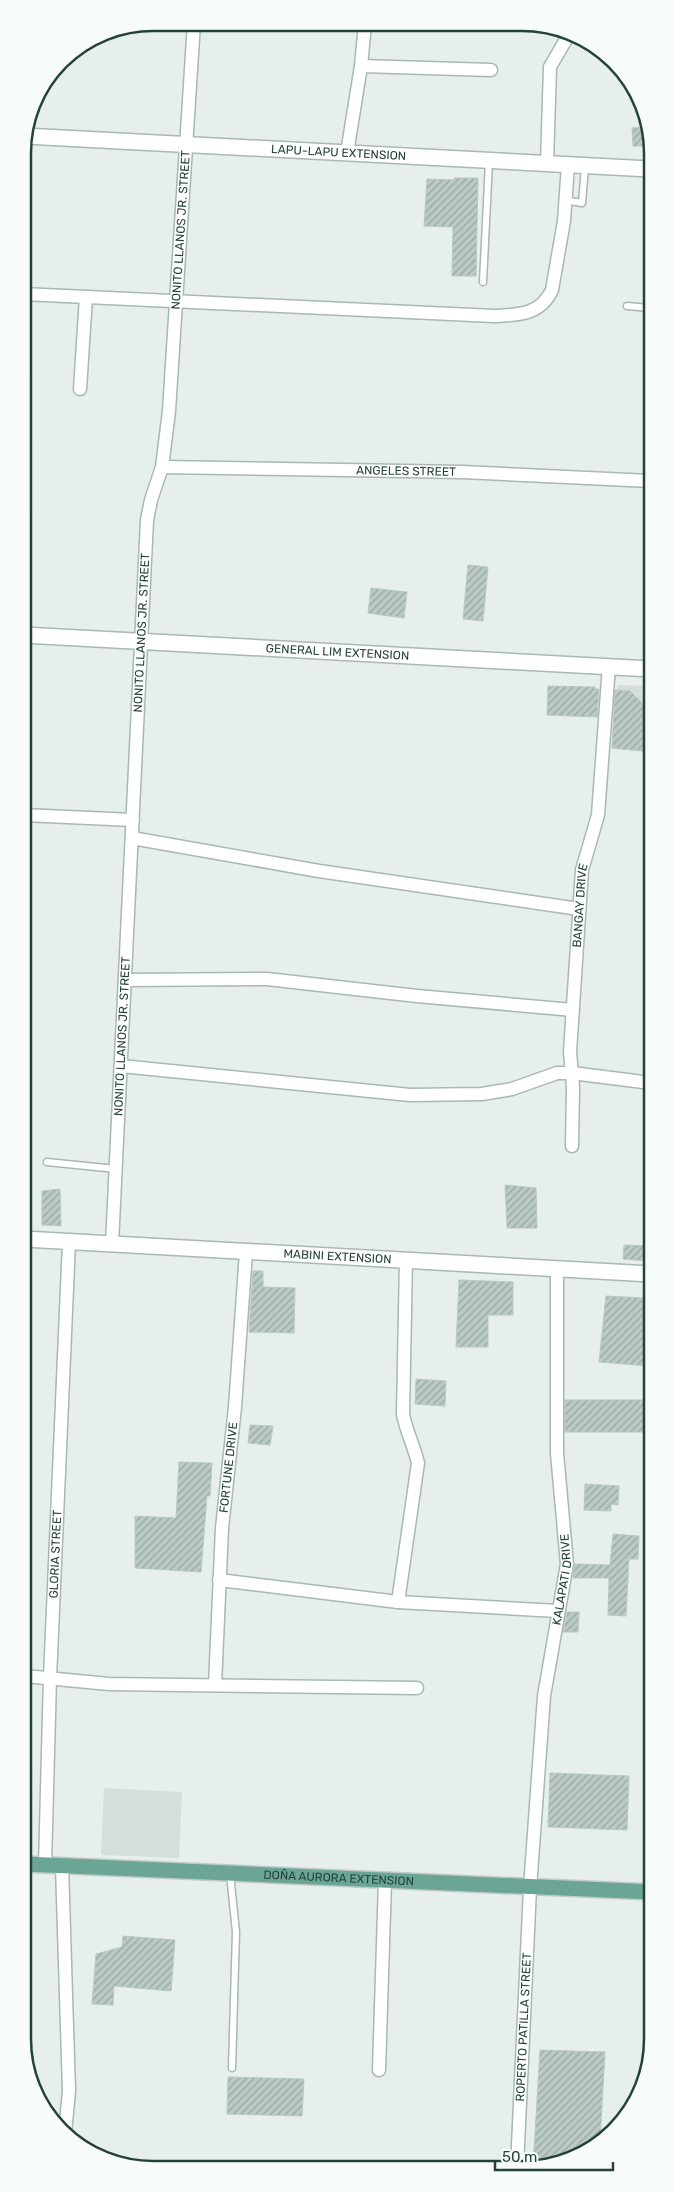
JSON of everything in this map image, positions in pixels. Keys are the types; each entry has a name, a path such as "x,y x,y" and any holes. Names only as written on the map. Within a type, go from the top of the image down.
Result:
{"main road":[{"name":"DOÑA AURORA EXTENSION","path":"31,1864 643,1892"}],"street":[{"name":"NONITO LLANOS JR. STREET","path":"112,1244 147,520 151,500 162,467 169,411 194,31"},
{"path":"347,153 361,66 364,31"},
{"path":"547,163 550,67 566,40"},
{"path":"361,66 491,70"},
{"name":"LAPU-LAPU EXTENSION","path":"33,136 644,169"},
{"path":"32,294 494,316 528,312 540,308 552,290 564,221 568,165"},
{"path":"80,389 86,297"},
{"name":"ANGELES STREET","path":"162,467 462,472 644,481"},
{"name":"GENERAL LIM EXTENSION","path":"32,635 644,668"},
{"name":"BANGAY DRIVE","path":"572,1146 572,1072 570,1052 582,870 598,815 610,666"},
{"path":"32,815 133,820"},
{"path":"132,838 319,872 580,910"},
{"path":"125,980 267,979 418,996 573,1010"},
{"path":"121,1066 410,1095 482,1094 512,1089 557,1073 572,1072 644,1082"},
{"name":"MABINI EXTENSION","path":"31,1239 643,1274"},
{"name":"GLORIA STREET","path":"45,1865 50,1678 70,1242"},
{"name":"FORTUNE DRIVE","path":"215,1685 223,1510 234,1407 246,1252"},
{"path":"398,1602 418,1463 413,1443 406,1429 403,1414 406,1260"},
{"name":"KALAPATI DRIVE","path":"530,1888 544,1696 558,1611 566,1582 567,1564 557,1453 557,1269"},
{"path":"219,1580 398,1602 558,1611"},
{"path":"31,1677 109,1684 417,1688"},
{"path":"62,1866 69,2091 66,2124"},
{"path":"379,2070 385,1881"},
{"name":"ROPERTO PATILLA STREET","path":"517,2161 530,1888"}],"lane":[{"path":"484,282 489,160"},
{"path":"564,200 582,203 585,165"},
{"path":"626,306 644,307"},
{"path":"47,1162 116,1169"},
{"path":"230,1874 236,1932 232,2068"}],"shaded area":[{"path":"617,685 644,686 644,727 615,726"},
{"path":"104,1788 182,1792 179,1858 101,1855"}],"building":[{"path":"632,128 640,128 643,146 633,146"},
{"path":"454,178 478,178 476,276 452,276 453,227 424,226 427,179 454,180"},
{"path":"468,565 488,567 483,621 463,619"},
{"path":"371,588 407,592 404,618 368,613"},
{"path":"548,686 595,687 595,689 599,689 597,717 547,715"},
{"path":"615,690 630,691 644,705 644,751 612,748"},
{"path":"505,1185 536,1188 537,1228 507,1228"},
{"path":"60,1189 61,1226 42,1225 42,1191"},
{"path":"624,1245 643,1246 643,1261 623,1259"},
{"path":"253,1271 263,1271 263,1287 295,1288 294,1333 249,1332"},
{"path":"459,1280 513,1282 513,1315 488,1315 488,1347 456,1347"},
{"path":"606,1296 643,1298 643,1366 599,1362"},
{"path":"416,1379 446,1381 445,1406 415,1404"},
{"path":"565,1400 643,1400 643,1432 565,1432"},
{"path":"250,1425 273,1426 270,1445 248,1443"},
{"path":"179,1462 212,1463 210,1496 207,1496 201,1572 135,1568 135,1516 176,1518"},
{"path":"585,1484 619,1486 618,1505 611,1504 611,1511 584,1510"},
{"path":"613,1534 639,1536 638,1559 629,1559 626,1616 608,1615 609,1578 573,1578 575,1564 610,1565"},
{"path":"567,1612 579,1612 578,1632 563,1632"},
{"path":"550,1773 629,1776 627,1830 548,1827"},
{"path":"123,1936 175,1940 171,1991 114,1986 113,2005 92,2004 96,1954 122,1947"},
{"path":"540,2050 605,2052 601,2131 568,2151 553,2157 533,2160"},
{"path":"228,2077 304,2079 302,2116 227,2114"}]}
